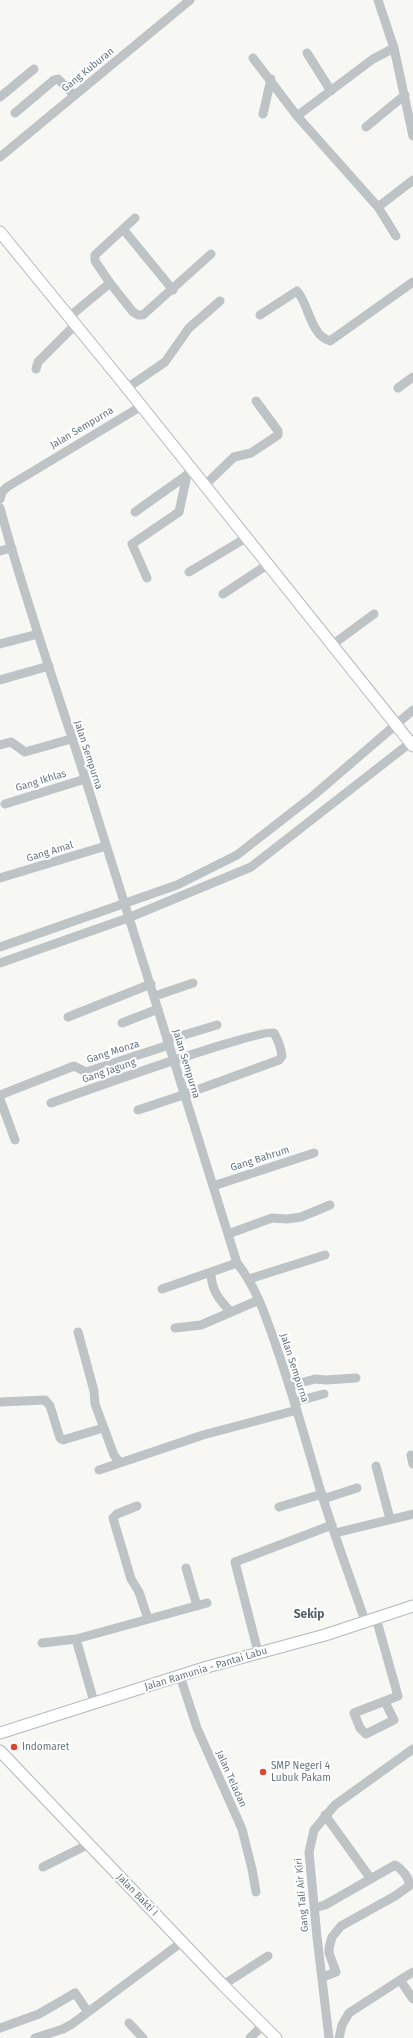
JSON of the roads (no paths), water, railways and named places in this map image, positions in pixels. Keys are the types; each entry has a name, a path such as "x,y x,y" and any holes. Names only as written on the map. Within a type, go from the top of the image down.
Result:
{"main road":[{"path":"0,232 127,388 188,472 204,486 405,736"},
{"name":"Jalan Ramunia - Pantai Labu","path":"0,1733 94,1702 258,1652 325,1635 413,1606"},
{"name":"Jalan Bakti I","path":"0,1751 223,1985 276,2038"}],"street":[{"name":"Gang Kuburan","path":"0,157 190,0"},
{"path":"378,0 394,48 413,136"},
{"path":"297,116 373,59 394,48"},
{"path":"307,53 331,91"},
{"path":"253,58 271,79 297,116 378,207 396,236"},
{"path":"0,97 34,69"},
{"path":"15,113 54,80 58,79 63,82 74,95"},
{"path":"263,114 271,79"},
{"path":"366,127 405,95"},
{"path":"378,207 413,180"},
{"path":"135,218 94,255 95,261 110,283 133,312 138,315 148,312 212,254"},
{"path":"123,229 173,290"},
{"path":"260,316 297,291 314,326 325,339 330,341 413,282"},
{"path":"36,369 38,362 72,321 110,283"},
{"path":"127,388 165,362 189,328 220,301"},
{"path":"398,388 413,377"},
{"path":"204,486 234,457 251,453 278,435 278,431 256,401"},
{"name":"Jalan Sempurna","path":"0,498 2,492 7,487 140,407"},
{"path":"135,512 188,472"},
{"path":"147,578 132,544 179,512 188,472"},
{"name":"Jalan Sempurna","path":"0,508 48,666 85,778 126,911 151,984 237,1263 249,1278 260,1300 289,1386 333,1529 365,1621"},
{"path":"189,572 246,538"},
{"path":"0,551 12,548"},
{"path":"223,594 267,565"},
{"path":"332,645 374,614"},
{"path":"0,644 38,634"},
{"path":"0,680 48,666"},
{"path":"0,963 126,911 251,867 405,736 413,710"},
{"path":"0,947 126,911 237,855 314,795 405,736"},
{"path":"0,745 11,742 21,751 25,752 71,739"},
{"name":"Gang Ikhlas","path":"5,804 85,778"},
{"name":"Gang Amal","path":"0,878 106,846"},
{"path":"154,996 193,983"},
{"path":"68,1017 151,984"},
{"path":"122,1023 158,1009"},
{"name":"Gang Monza","path":"0,1095 74,1066 86,1072 217,1026"},
{"name":"Gang Jagung","path":"51,1103 174,1060 269,1031 274,1032 281,1050 282,1056 279,1060 184,1095"},
{"path":"138,1110 184,1095"},
{"path":"0,1099 15,1140"},
{"name":"Gang Bahrum","path":"213,1186 314,1153"},
{"path":"228,1234 272,1218 287,1219 301,1217 330,1205"},
{"path":"249,1278 325,1255"},
{"path":"162,1289 237,1263"},
{"path":"211,1273 213,1288 218,1298 231,1312"},
{"path":"175,1328 201,1325 260,1300"},
{"path":"78,1332 94,1391 95,1404 114,1455 120,1463"},
{"path":"289,1386 315,1379 326,1380 356,1378"},
{"path":"99,1470 295,1406 324,1394"},
{"path":"0,1402 45,1400 50,1406 60,1438 63,1440 103,1428"},
{"path":"376,1466 390,1519"},
{"path":"278,1507 357,1488"},
{"path":"137,1506 117,1514 113,1518 131,1579 139,1592 148,1619"},
{"path":"258,1652 235,1562 333,1529 413,1514"},
{"path":"186,1568 197,1606"},
{"path":"42,1643 76,1640 207,1603"},
{"path":"376,1618 398,1693 397,1697 385,1702"},
{"path":"76,1640 94,1702"},
{"name":"Jalan Teladan","path":"180,1676 197,1728 242,1829 256,1892"},
{"name":"Gang Tali Air Kiri","path":"329,2038 326,1976 309,1852 310,1843 314,1830 325,1815 335,1805 413,1749"},
{"path":"325,1815 370,1879"},
{"path":"43,1868 89,1844"},
{"path":"317,1907 395,1865 408,1878 409,1886 395,1896 341,1926 330,1942 329,1953 336,1970 326,1976"},
{"path":"35,2038 63,2029 182,1942"},
{"path":"223,1985 268,1956"},
{"path":"339,2038 342,2025 349,2013 413,1972"},
{"path":"400,1980 413,1998"},
{"path":"0,2028 39,2014 75,1993 88,2012"},
{"path":"129,2023 143,2038"},
{"path":"250,2038 263,2025"}],"place":[{"name":"Indomaret","path":"14,1747"},
{"name":"SMP Negeri 4 Lubuk Pakam","path":"263,1772"}],"district":[{"name":"Sekip","path":"309,1615"}]}
